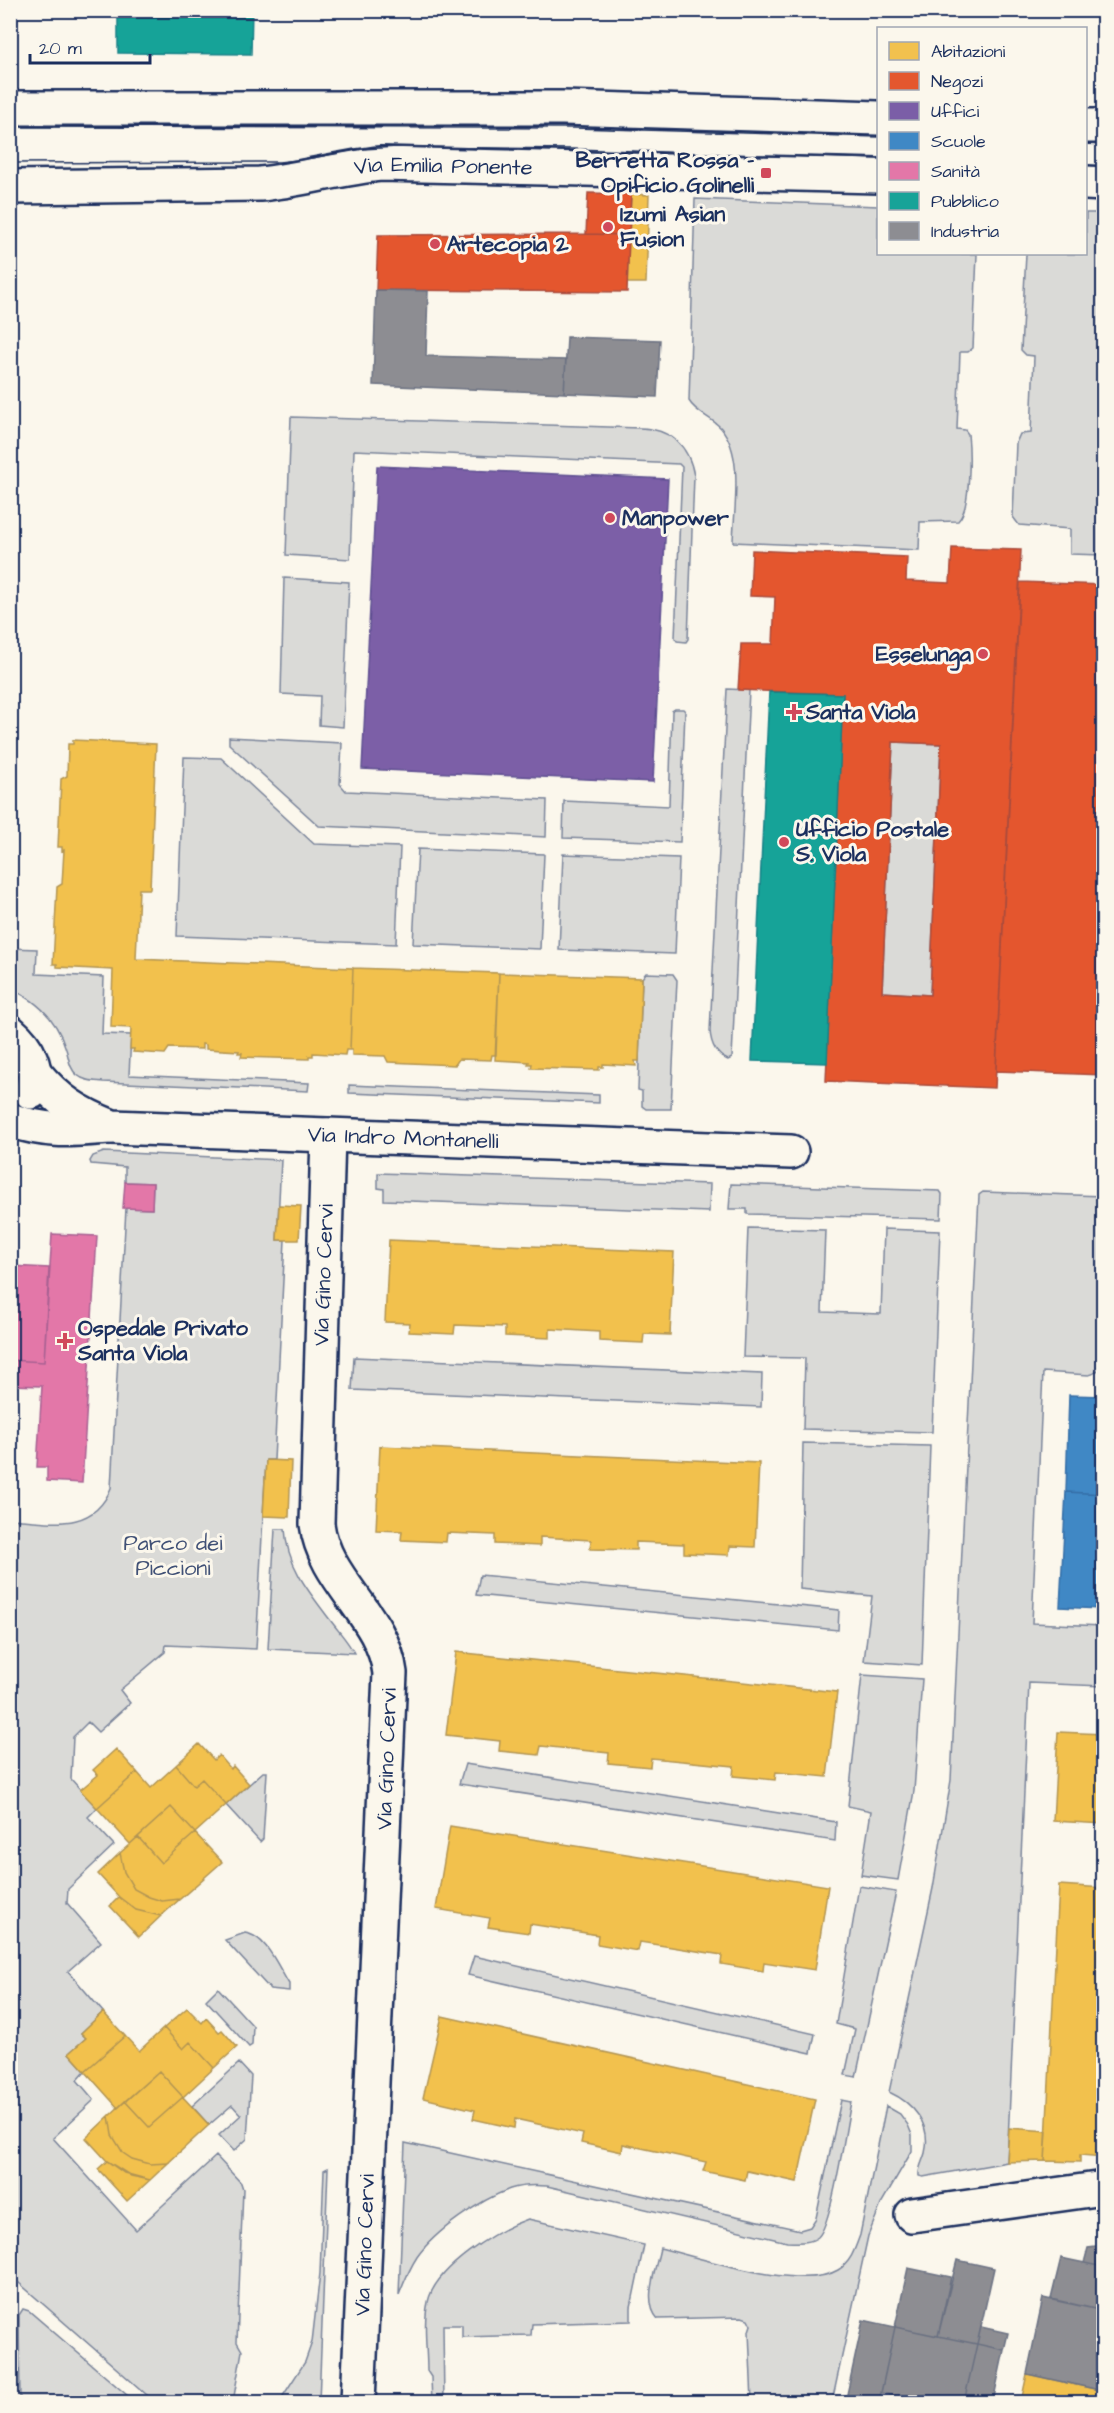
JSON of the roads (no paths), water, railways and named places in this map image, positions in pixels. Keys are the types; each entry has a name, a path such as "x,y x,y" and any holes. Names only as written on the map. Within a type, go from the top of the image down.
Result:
{"street":[{"path":"10,108 563,108 877,118"},
{"path":"1087,126 1104,126"},
{"name":"Via Emilia Ponente","path":"10,187 260,184 292,181 354,167 381,164 877,176"},
{"path":"1087,183 1104,184"},
{"name":"Via Indro Montanelli","path":"10,1032 27,1049 34,1072 48,1089 71,1108 112,1127 791,1152"},
{"path":"10,1120 21,1111 28,1099 33,1086 34,1072"},
{"path":"10,1120 33,1128 50,1130 112,1127"},
{"name":"Via Gino Cervi","path":"328,1135 317,1524 321,1544 329,1562 381,1640 390,1673 358,2403"},
{"path":"912,2215 1104,2188"}],"tram line":[{"path":"10,127 574,128 877,137"},
{"path":"1087,144 1104,145"},
{"path":"10,163 279,162 363,149 397,147 573,149 877,159"},
{"path":"1087,165 1104,166"}],"place":[{"name":"Berretta Rossa - Opificio Golinelli","path":"766,173"},
{"name":"Izumi Asian Fusion","path":"608,227"},
{"name":"Artecopia 2","path":"435,244"},
{"name":"Manpower","path":"610,518"},
{"name":"Esselunga","path":"983,654"},
{"name":"Santa Viola","path":"794,712"},
{"name":"Ufficio Postale S. Viola","path":"784,842"},
{"name":"Ospedale Privato Santa Viola","path":"65,1341"}],"park label":[{"name":"Parco dei Piccioni","path":"173,1556"}]}
